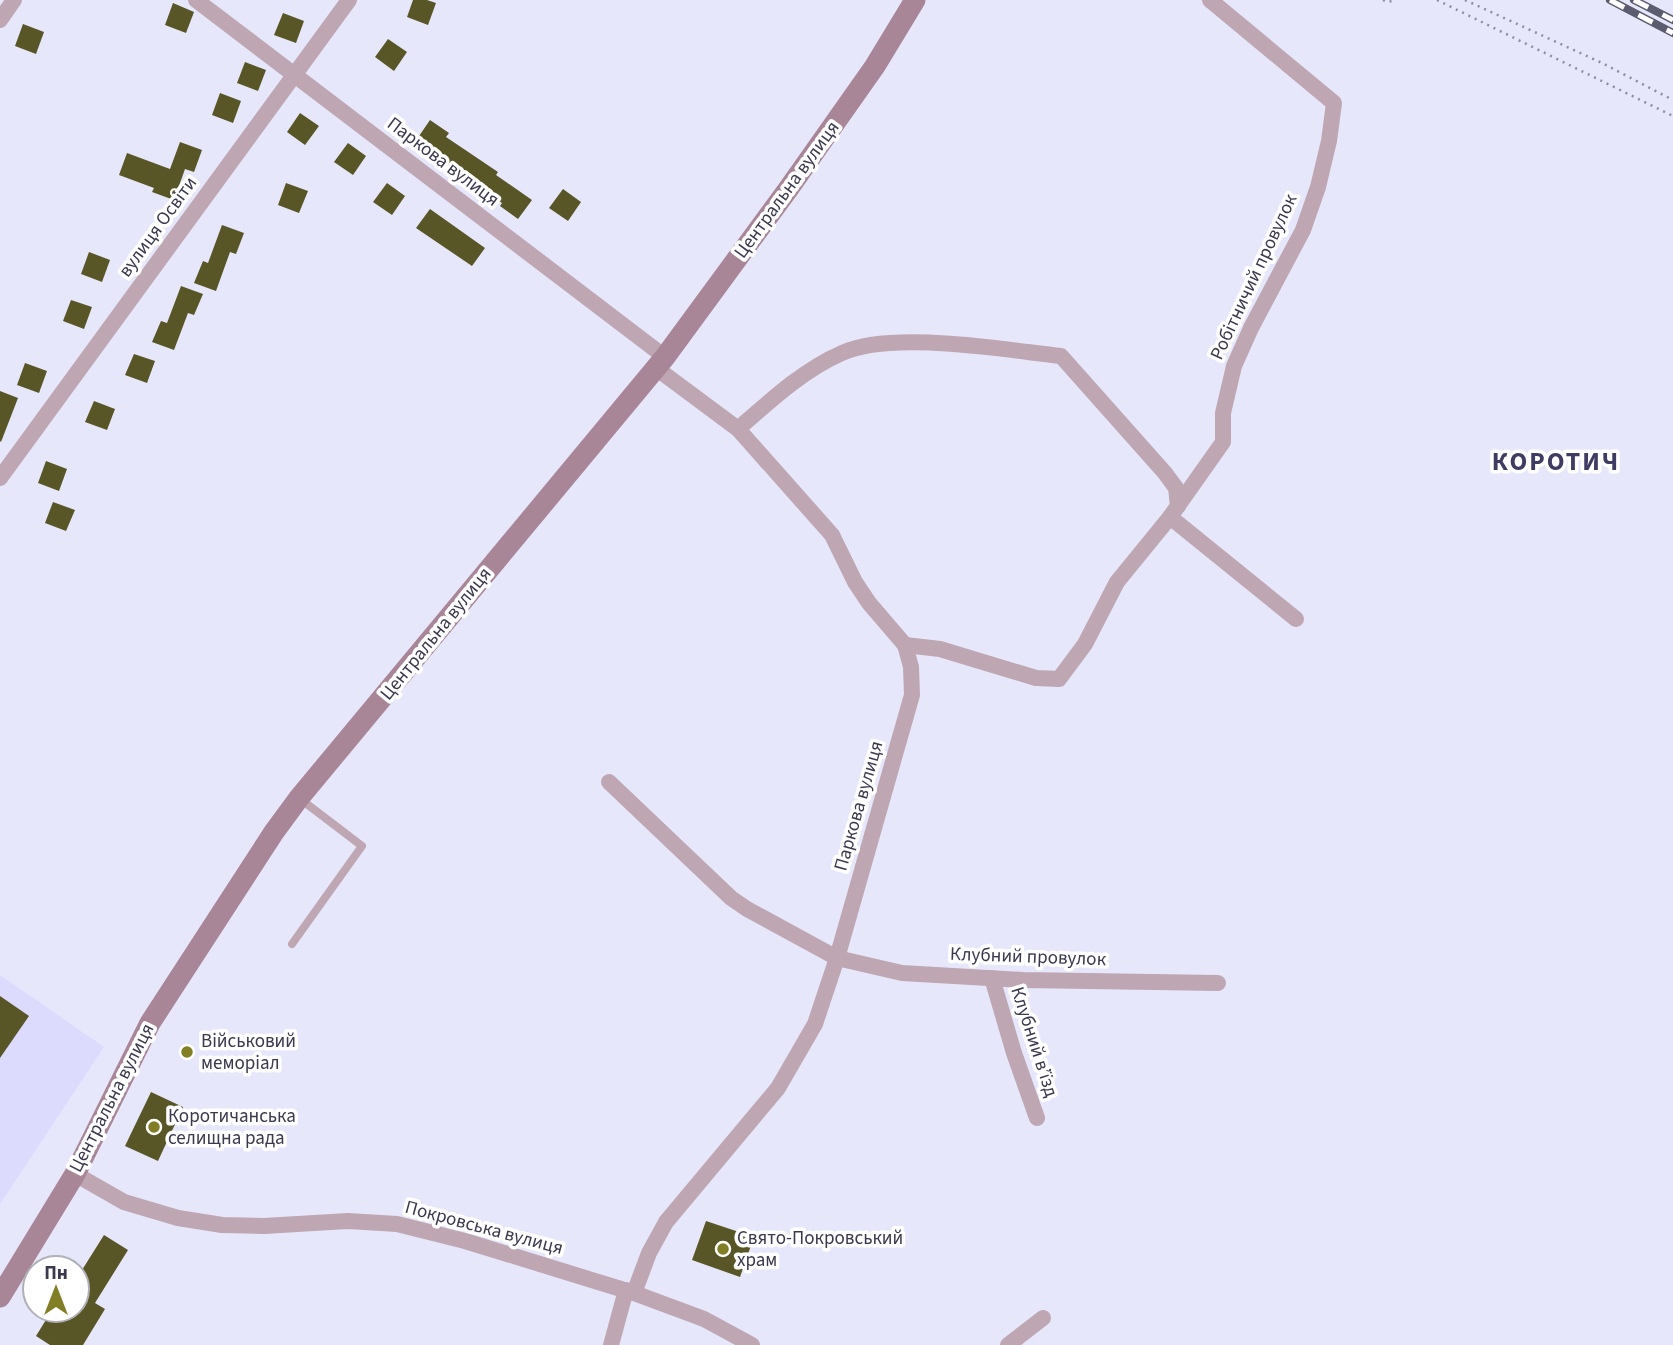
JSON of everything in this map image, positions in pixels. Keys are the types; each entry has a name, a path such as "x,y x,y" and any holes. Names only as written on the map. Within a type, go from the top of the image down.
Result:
{"street":[{"path":"0,20 14,0"},
{"name":"Паркова вулиця","path":"196,0 660,363 738,429 832,535 855,582 905,645 911,667 912,695 837,958 815,1024 778,1088 666,1222 630,1292 611,1345"},
{"name":"вулиця Освіти","path":"0,478 349,0"},
{"name":"Центральна вулиця","path":"0,1297 75,1174 150,1023 274,832 299,798 660,363 875,66 915,0"},
{"name":"Робітничий провулок","path":"905,645 940,649 1035,678 1059,679 1085,644 1117,582 1174,512 1223,442 1223,413 1234,366 1303,230 1321,176 1334,103 1210,0"},
{"path":"738,429 816,366 844,351 865,346 885,343 956,344 1061,356 1176,488 1174,512 1296,619"},
{"name":"Клубний провулок","path":"609,782 731,898 837,958 902,973 992,978 1218,983"},
{"name":"Клубний в’їзд","path":"992,978 1037,1118"},
{"name":"Покровська вулиця","path":"75,1174 124,1202 178,1218 250,1226 348,1222 397,1224 465,1241 630,1292 704,1319 752,1345"},
{"path":"1008,1345 1043,1318"}],"lane":[{"path":"292,944 362,846 299,798"}],"path":[{"path":"1383,0 1396,0"},
{"path":"1437,0 1673,116"},
{"path":"1465,0 1602,63 1673,100"}],"shaded area":[{"path":"0,975 104,1047 0,1204"}],"building":[{"path":"413,0 436,3 428,25 407,17"},
{"path":"173,3 194,12 186,33 165,25"},
{"path":"283,13 304,21 296,43 274,35"},
{"path":"23,24 44,32 36,54 15,46"},
{"path":"388,39 407,52 394,71 375,57"},
{"path":"245,62 266,70 258,91 237,83"},
{"path":"220,93 241,101 233,123 212,115"},
{"path":"300,113 319,126 305,145 287,132"},
{"path":"430,120 449,133 446,137 498,172 496,175 532,200 518,219 500,206 502,203 437,159 439,155 417,139"},
{"path":"180,142 202,150 194,172 185,169 174,200 152,192 154,188 119,175 127,153 170,169"},
{"path":"348,143 366,156 353,175 334,162"},
{"path":"286,183 308,191 299,213 278,205"},
{"path":"387,183 405,196 392,215 373,202"},
{"path":"563,189 581,202 568,221 549,208"},
{"path":"430,209 485,248 472,266 416,228"},
{"path":"222,225 244,233 236,254 230,252 216,291 194,283 203,261 208,263"},
{"path":"89,252 110,260 102,282 81,274"},
{"path":"181,286 203,294 194,315 188,313 174,350 152,342 161,321 167,323"},
{"path":"71,300 92,307 84,329 63,321"},
{"path":"134,354 155,361 147,383 125,375"},
{"path":"25,363 47,371 39,393 17,385"},
{"path":"0,391 18,398 1,442 0,441"},
{"path":"94,401 115,409 107,430 85,422"},
{"path":"46,461 67,469 59,491 38,483"},
{"path":"53,502 75,510 66,531 45,523"},
{"path":"0,996 29,1016 0,1058"},
{"name":"Коротичанська селищна рада","path":"151,1092 183,1107 158,1161 125,1146"},
{"name":"Свято-Покровський храм","path":"706,1221 754,1237 740,1277 692,1260"},
{"path":"104,1235 128,1250 95,1303 105,1309 83,1345 50,1345 36,1336 43,1324 91,1324 91,1256"}],"railway":[{"path":"1610,0 1673,33"},
{"path":"1634,0 1673,20"}],"place":[{"name":"Військовий меморіал","path":"187,1052"},
{"name":"Коротичанська селищна рада","path":"154,1127"},
{"name":"Свято-Покровський храм","path":"723,1249"}],"district":[{"name":"КОРОТИЧ","path":"1556,461"}]}
